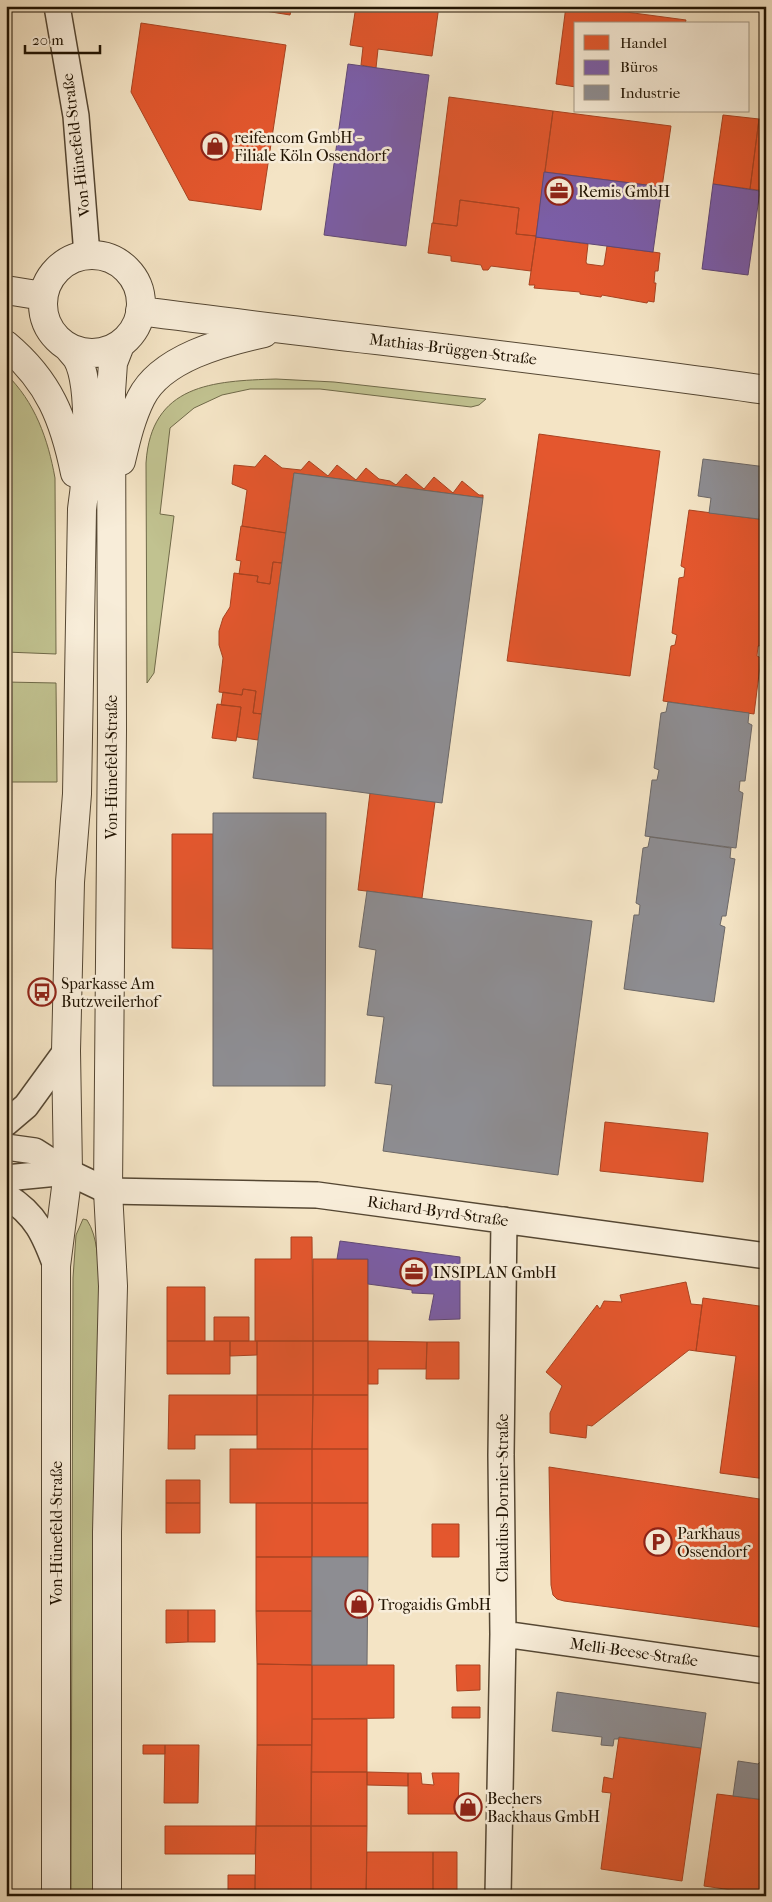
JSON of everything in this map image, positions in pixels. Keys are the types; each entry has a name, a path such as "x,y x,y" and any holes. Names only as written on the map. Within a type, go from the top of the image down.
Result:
{"street":[{"name":"Von-Hünefeld-Straße","path":"56,6 76,116 88,255"},
{"path":"88,255 106,257 118,262 130,271 137,283 140,311 137,323 130,335 120,344 104,351 86,353 66,346 52,333 43,315 43,296 48,282 61,265 74,258 88,255"},
{"path":"6,290 43,296"},
{"name":"Mathias-Brüggen-Straße","path":"140,311 531,358 766,390"},
{"path":"111,542 119,471 130,427 141,397 149,387 160,374 175,364 203,351 245,337 266,332 290,330"},
{"name":"Von-Hünefeld-Straße","path":"107,1896 107,1532 113,1286 108,1191 111,378 113,362 120,344"},
{"path":"6,345 30,368 53,400 69,445 82,509"},
{"name":"Von-Hünefeld-Straße","path":"56,1896 56,1266 68,1172 66,1051 70,872 77,794 82,509 86,478 86,393 77,358 66,346"},
{"path":"6,1122 26,1106 66,1051"},
{"path":"6,1147 35,1152 68,1172 108,1191"},
{"path":"6,1178 68,1172"},
{"name":"Richard-Byrd-Straße","path":"108,1191 317,1195 766,1256"},
{"path":"6,1196 34,1219 46,1239 56,1266"},
{"name":"Claudius-Dornier-Straße","path":"498,1896 503,1634 501,1455 504,1220"},
{"name":"Melli-Beese-Straße","path":"503,1634 766,1671"}],"green space":[{"path":"6,374 25,397 39,422 55,478 56,654 6,652"},
{"path":"276,379 334,382 486,399 479,405 471,407 320,389 250,389 222,395 194,408 170,428 160,514 174,516 154,673 147,683 146,463 150,437 160,417 173,402 189,392 230,382"},
{"path":"6,682 56,683 57,782 6,782"},
{"path":"83,1219 87,1220 93,1234 98,1258 99,1282 97,1896 71,1896 73,1278 76,1235"}],"building: Handel":[{"path":"234,6 292,6 290,15"},
{"path":"356,6 439,6 432,56 378,49 376,68 361,65 363,47 350,45"},
{"path":"566,6 581,6 686,20 686,22 574,22 574,87 556,84"},
{"name":"reifencom GmbH - Filiale Köln Ossendorf","path":"141,23 286,45 261,210 189,200 131,92"},
{"path":"449,97 553,111 536,236 516,234 519,208 460,200 457,226 433,223"},
{"path":"553,111 671,126 662,187 545,172"},
{"path":"723,115 759,119 750,189 713,184"},
{"path":"759,119 766,120 766,191 750,189"},
{"path":"460,200 519,208 516,234 536,236 531,271 491,266 488,270 483,270 481,265 451,261 451,256 428,253 432,223 457,226"},
{"path":"536,237 588,244 587,264 602,266 604,265 607,246 660,253 658,271 655,271 654,302 648,301 647,303 602,295 601,297 580,294 580,292 534,288 535,285 529,285"},
{"path":"539,434 660,451 630,676 507,661"},
{"path":"265,455 282,468 301,470 309,461 328,476 337,465 356,480 366,468 379,479 390,481 396,485 406,474 424,489 434,477 453,493 462,481 479,495 483,495 483,498 294,473 286,533 242,526 247,490 232,484 234,465 255,467"},
{"path":"689,510 766,520 766,623 763,645 758,646 757,656 761,658 754,714 663,701 671,646 675,645 677,635 672,633 679,578 684,577 685,568 681,566"},
{"path":"241,526 286,533 282,563 273,562 270,584 257,582 258,576 239,574 241,561 236,560"},
{"path":"273,562 282,563 262,714 253,713 256,691 243,689 242,695 219,692 223,658 219,645 219,631 223,618 230,607 234,573 258,576 257,582 270,584"},
{"path":"243,689 256,691 253,713 262,714 258,740 237,737 241,707 221,705 223,692 242,695"},
{"path":"217,704 241,707 236,741 212,738"},
{"path":"370,793 435,802 422,898 358,890"},
{"path":"172,834 213,834 213,949 172,948"},
{"path":"605,1122 708,1133 703,1182 600,1171"},
{"path":"291,1237 312,1237 313,1341 255,1341 255,1259 291,1259"},
{"path":"313,1259 368,1259 368,1341 313,1341"},
{"path":"686,1282 691,1304 702,1305 696,1351 689,1350 592,1426 587,1425 586,1438 550,1433 550,1413 562,1386 546,1372 597,1305 600,1309 604,1301 622,1302 620,1295"},
{"path":"167,1287 205,1287 205,1341 167,1341"},
{"path":"703,1298 766,1307 766,1479 720,1473 736,1356 696,1351"},
{"path":"214,1317 249,1317 249,1341 214,1341"},
{"path":"167,1341 230,1341 230,1374 167,1374"},
{"path":"230,1341 257,1341 257,1355 230,1356"},
{"path":"257,1341 313,1341 313,1395 257,1395"},
{"path":"313,1341 368,1341 368,1395 313,1395"},
{"path":"368,1341 427,1342 426,1369 378,1369 378,1384 368,1384"},
{"path":"427,1342 459,1342 459,1379 426,1379"},
{"path":"169,1395 257,1395 257,1435 195,1435 195,1449 168,1449"},
{"path":"257,1395 313,1395 312,1449 257,1449"},
{"path":"313,1395 368,1395 368,1449 312,1449"},
{"path":"230,1449 312,1449 312,1503 230,1503"},
{"path":"312,1449 368,1449 368,1503 312,1503"},
{"name":"Parkhaus Ossendorf","path":"549,1467 766,1500 766,1628 557,1599 553,1595 551,1585"},
{"path":"166,1480 200,1480 200,1503 166,1503"},
{"path":"166,1503 200,1503 200,1533 166,1533"},
{"path":"256,1503 312,1503 312,1557 256,1557"},
{"path":"312,1503 368,1503 368,1557 312,1557"},
{"path":"432,1524 459,1524 459,1557 432,1557"},
{"path":"256,1557 312,1557 312,1611 256,1611"},
{"path":"166,1610 188,1610 188,1642 166,1643"},
{"path":"188,1610 215,1610 215,1642 188,1642"},
{"path":"256,1611 312,1611 312,1665 257,1664"},
{"path":"257,1664 312,1665 312,1745 257,1745"},
{"path":"312,1665 394,1665 394,1718 312,1719"},
{"path":"456,1665 480,1665 480,1690 457,1691"},
{"path":"452,1707 480,1707 480,1718 452,1718"},
{"path":"312,1719 367,1719 367,1772 311,1772"},
{"path":"619,1737 701,1748 682,1881 601,1869 611,1793 602,1792 604,1777 613,1779"},
{"path":"143,1745 165,1745 165,1754 143,1754"},
{"path":"165,1745 199,1745 198,1803 164,1803"},
{"path":"257,1745 312,1745 311,1826 256,1826"},
{"path":"311,1772 367,1772 367,1826 311,1826"},
{"path":"367,1772 408,1773 408,1786 367,1785"},
{"path":"408,1773 421,1773 422,1784 434,1785 432,1773 459,1773 458,1814 408,1814"},
{"path":"717,1794 766,1800 766,1895 704,1886"},
{"path":"459,1802 480,1803 479,1814 458,1814"},
{"path":"165,1826 256,1826 255,1854 165,1854"},
{"path":"256,1826 311,1826 311,1896 255,1896"},
{"path":"311,1826 367,1826 366,1896 311,1896"},
{"path":"367,1852 433,1852 433,1896 366,1896"},
{"path":"433,1852 457,1852 457,1896 433,1896"},
{"path":"228,1875 255,1875 255,1896 228,1896"},
{"path":"546,1893 564,1896 546,1896"}],"building: Büros":[{"path":"348,64 429,75 406,246 324,235"},
{"path":"544,172 662,187 653,252 536,237"},
{"path":"713,184 760,191 748,275 702,269"},
{"name":"INSIPLAN GmbH","path":"340,1241 460,1257 460,1319 429,1320 434,1294 412,1293 412,1290 368,1284 368,1259 337,1259"}],"building: Industrie":[{"path":"703,459 766,467 766,505 761,504 759,519 709,513 711,498 698,496"},
{"path":"294,473 483,498 442,803 253,778"},
{"path":"668,702 749,713 748,723 752,725 745,781 740,781 739,791 743,793 736,848 645,836 652,780 657,780 659,770 654,768 661,713 666,712"},
{"path":"213,813 326,813 325,1086 213,1086"},
{"path":"650,837 731,848 730,858 735,859 726,916 722,916 720,925 725,927 714,1002 624,989 634,915 639,915 640,905 636,903 643,848 648,847"},
{"path":"367,891 592,921 558,1175 383,1151 392,1085 375,1083 384,1017 367,1015 376,950 359,947"},
{"path":"312,1557 368,1557 367,1665 312,1665"},
{"path":"557,1692 706,1713 701,1748 619,1737 614,1739 613,1746 601,1745 602,1737 552,1731"},
{"path":"763,1759 766,1759 766,1800 733,1796 738,1761 758,1764"}],"place":[{"name":"reifencom GmbH - Filiale Köln Ossendorf","path":"215,146"},
{"name":"Remis GmbH","path":"559,191"},
{"name":"Sparkasse Am Butzweilerhof","path":"42,992"},
{"name":"INSIPLAN GmbH","path":"414,1272"},
{"name":"Parkhaus Ossendorf","path":"658,1542"},
{"name":"Trogaidis GmbH","path":"359,1604"},
{"name":"Bechers Backhaus GmbH","path":"468,1807"}]}
